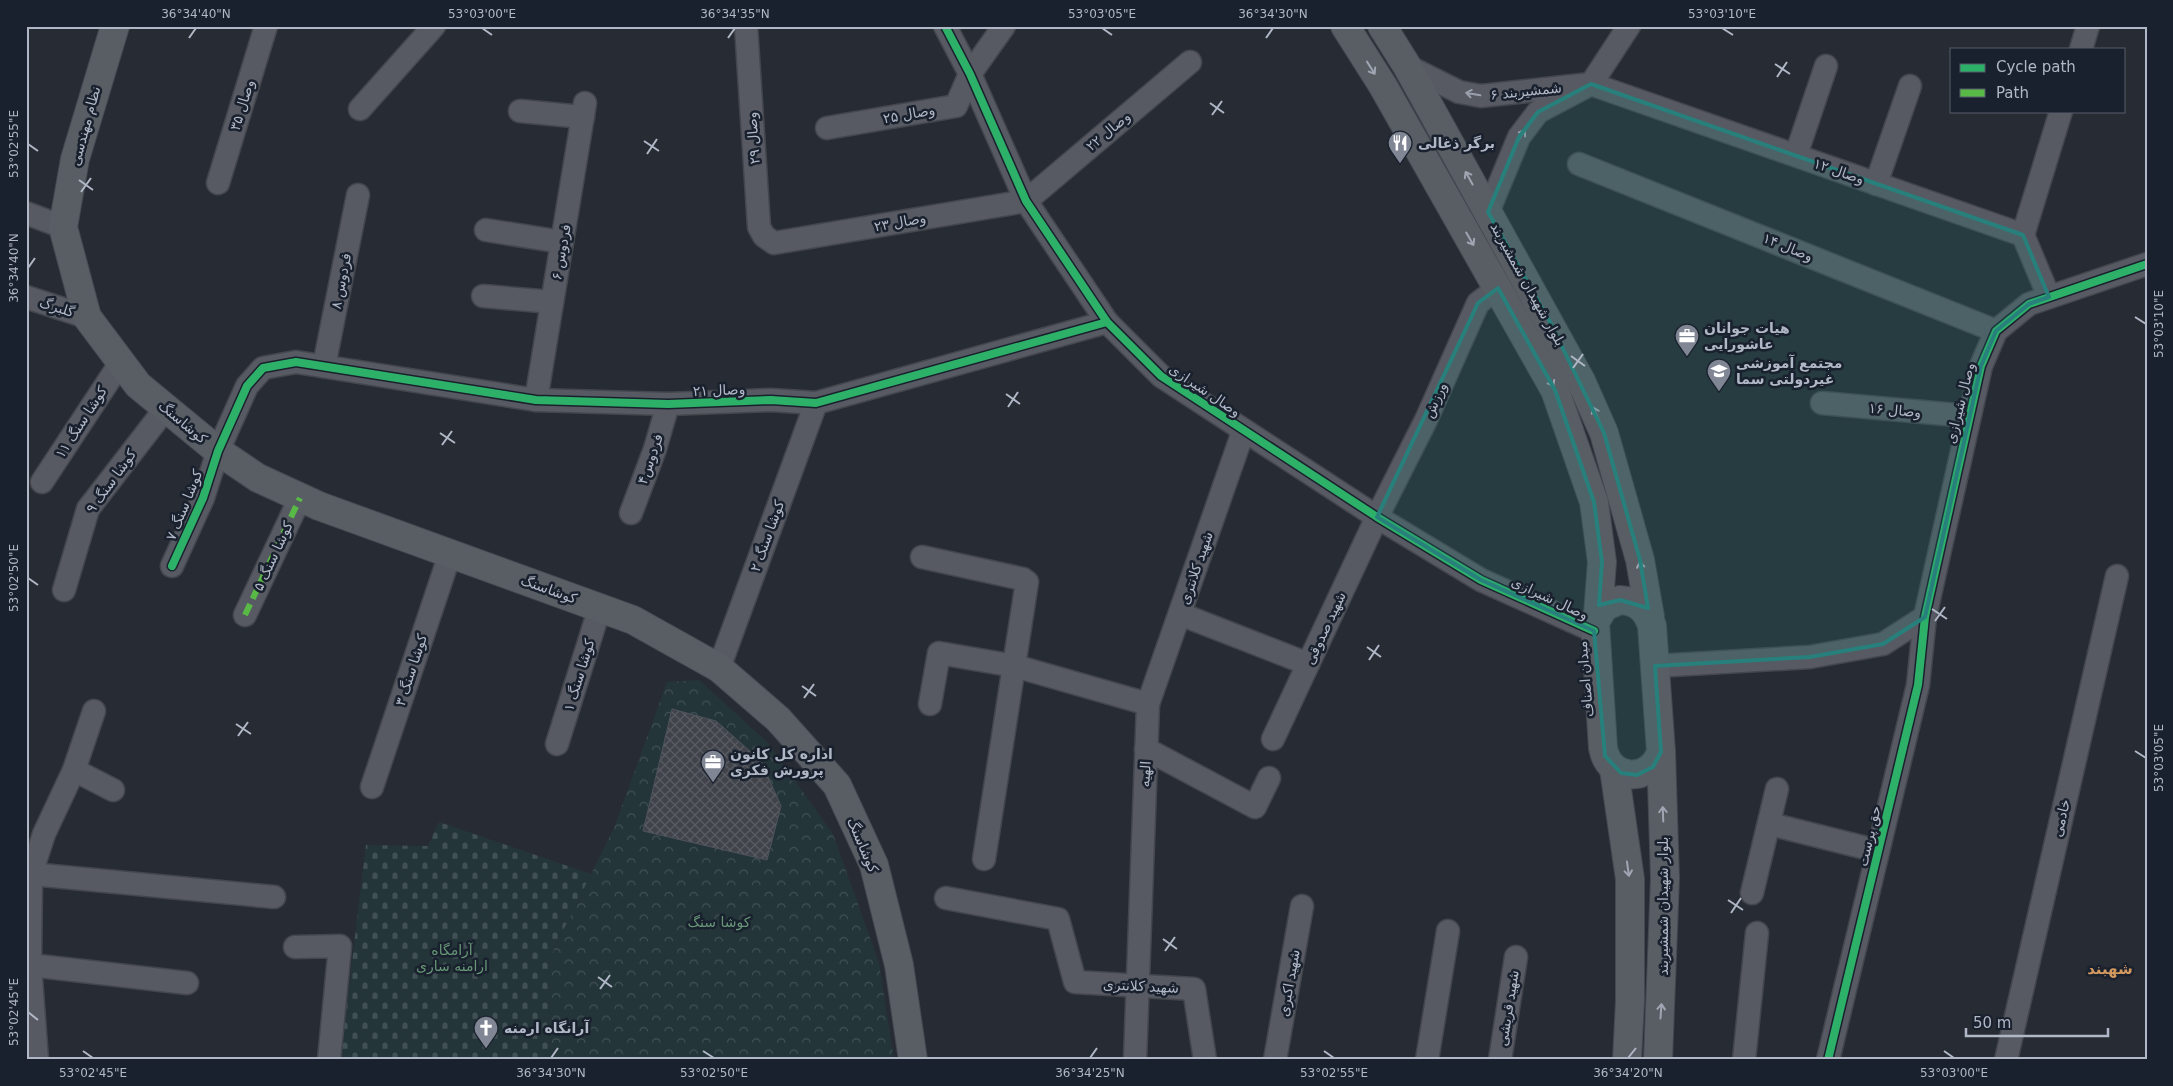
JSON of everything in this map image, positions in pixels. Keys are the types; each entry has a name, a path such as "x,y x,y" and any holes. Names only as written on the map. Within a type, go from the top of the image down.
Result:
{"main road":[{"name":"نظام مهندسی","path":"63,227 75,159 115,26"},
{"name":"بلوار شهیدان شمشیربند","path":"1345,26 1383,86 1555,390 1594,502 1602,562 1596,623"},
{"name":"بلوار شهیدان شمشیربند","path":"1382,26 1407,66 1552,324 1581,380 1604,433 1640,560 1650,618"},
{"name":"کوشاسنگ","path":"63,227 87,317 138,385 218,451 258,478 300,498 633,620 719,668 778,719 837,785 874,865 899,964 913,1060"},
{"path":"1596,623 1612,602 1620,600 1638,604 1650,618 1661,752 1658,760 1645,772 1629,775 1614,769"},
{"name":"میدان اصناف","path":"1596,623 1603,748 1605,756 1614,769"},
{"name":"بلوار شهیدان شمشیربند","path":"1658,1060 1664,878 1661,752"},
{"path":"1614,769 1630,880 1630,1001 1627,1060"}],"street":[{"name":"وصال ۳۵","path":"218,183 266,26"},
{"path":"360,109 434,26"},
{"name":"وصال ۲۹","path":"746,26 759,227 764,236 774,243"},
{"name":"وصال شیرازی","path":"945,26 970,74 1026,201 1107,322 1161,376 1243,432 1481,580 1596,623"},
{"path":"970,74 1004,26"},
{"name":"شمشیربند ۶","path":"1488,212 1519,137 1538,112 1591,84 1628,26"},
{"path":"2081,48 2088,26"},
{"name":"وصال ۲۲","path":"1026,201 1190,62"},
{"name":"شمشیربند ۶","path":"1407,66 1459,92 1481,96 1591,84"},
{"path":"1796,156 1826,66"},
{"name":"وصال ۲۵","path":"827,128 956,106 970,74"},
{"name":"وصال ۱۲","path":"1591,84 2023,235"},
{"path":"1876,184 1910,86"},
{"name":"فردوس ۶","path":"520,111 584,110 536,400"},
{"path":"2049,297 2023,235 2061,112"},
{"name":"وصال ۱۴","path":"1579,164 1996,330"},
{"name":"فردوس ۸","path":"324,366 358,196"},
{"name":"وصال ۲۳","path":"774,243 1026,201"},
{"path":"26,213 63,227"},
{"path":"486,230 562,242"},
{"name":"وصال شیرازی","path":"1926,616 1968,416 1981,366 1996,330 2029,304 2147,264"},
{"name":"ورزش","path":"1377,517 1426,420 1478,303 1498,288"},
{"path":"483,296 552,302"},
{"name":"گلبرگ","path":"26,297 87,317"},
{"name":"وصال ۲۱","path":"324,366 536,400 668,404 771,400 816,403 1107,322"},
{"name":"۱۱ کوشا سنگ","path":"42,482 120,362"},
{"name":"کوشا سنگ ۷","path":"172,566 203,498 218,451 247,386 263,368 296,362 324,366"},
{"name":"کوشا سنگ ۲","path":"719,668 816,403"},
{"name":"وصال ۱۶","path":"1822,403 1968,416"},
{"name":"فردوس۴","path":"631,513 668,404"},
{"name":"کوشا سنگ ۹","path":"64,590 88,509 166,408"},
{"name":"شهید کلانتری","path":"1148,704 1243,432"},
{"name":"کوشا سنگ ۵","path":"245,615 300,498"},
{"name":"شهید صدوقی","path":"1273,739 1377,517"},
{"name":"کوشا سنگ ۳","path":"372,787 450,554"},
{"path":"922,557 1023,579 1027,582 984,859"},
{"name":"خادمی","path":"2006,1060 2117,576"},
{"name":"کوشا سنگ ۱","path":"558,744 600,607"},
{"path":"1180,614 1308,664"},
{"path":"1655,666 1810,657 1883,644 1926,616"},
{"name":"حق پرست","path":"1828,1060 1918,685 1926,616"},
{"path":"930,704 939,653 1015,666 1148,704"},
{"name":"الهیه","path":"1135,1060 1136,986 1148,704"},
{"path":"37,1060 30,965 28,874 44,834 74,770 94,711"},
{"path":"1146,749 1255,807 1269,778"},
{"path":"74,770 113,790"},
{"path":"1752,893 1777,789"},
{"path":"1770,824 1878,850"},
{"path":"28,874 274,897"},
{"name":"شهید کلانتری","path":"946,898 1058,920 1075,982 1194,989 1205,1060"},
{"name":"شهید اکبری","path":"1275,1060 1302,906"},
{"path":"1427,1060 1448,931"},
{"path":"1744,1060 1757,933"},
{"path":"295,947 340,946 329,1060"},
{"name":"شهید قریشی","path":"1500,1060 1516,957"},
{"path":"30,965 186,983"}],"highlighted area":[{"path":"1591,84 2023,235 2049,297 2029,304 1996,331 1981,366 1925,617 1883,644 1810,657 1655,666 1661,752 1653,767 1637,775 1621,773 1605,756 1594,631 1481,580 1377,517 1478,303 1498,288 1555,390 1594,502 1602,562 1599,605 1620,600 1648,608 1640,560 1604,433 1551,324 1488,212 1519,137 1538,112"}],"green space":[{"name":"کوشا سنگ","path":"699,680 768,743 833,834 879,963 894,1060 549,1060 550,957 614,828 667,682"},
{"name":"آرامگاه ارامنه ساری","path":"439,822 591,874 550,957 549,1060 340,1060 366,845 428,846"}],"building":[{"name":"اداره کل کانون پرورش فکری","path":"672,709 716,721 761,761 781,806 767,860 643,831"}],"marked path":[{"path":"245,615 300,498"}],"cycle path":[{"path":"945,26 970,74 1026,201 1107,322 1161,376 1377,517 1481,580 1594,631"},
{"path":"1828,1060 1918,685 1925,617 1981,366 1996,331 2029,304 2147,264"},
{"path":"172,566 203,498 218,451 247,386 263,368 296,362 536,400 668,404 771,400 816,403 1107,322"}],"place":[{"name":"برگر ذغالی","path":"1400,164"},
{"name":"هیات جوانان عاشورایی","path":"1687,357"},
{"name":"مجتمع آموزشی غیردولتی سما","path":"1719,392"},
{"name":"اداره کل کانون پرورش فکری","path":"713,783"},
{"name":"آرانگاه ارمنه","path":"486,1049"}],"district":[{"name":"شهبند","path":"2110,969"}]}
